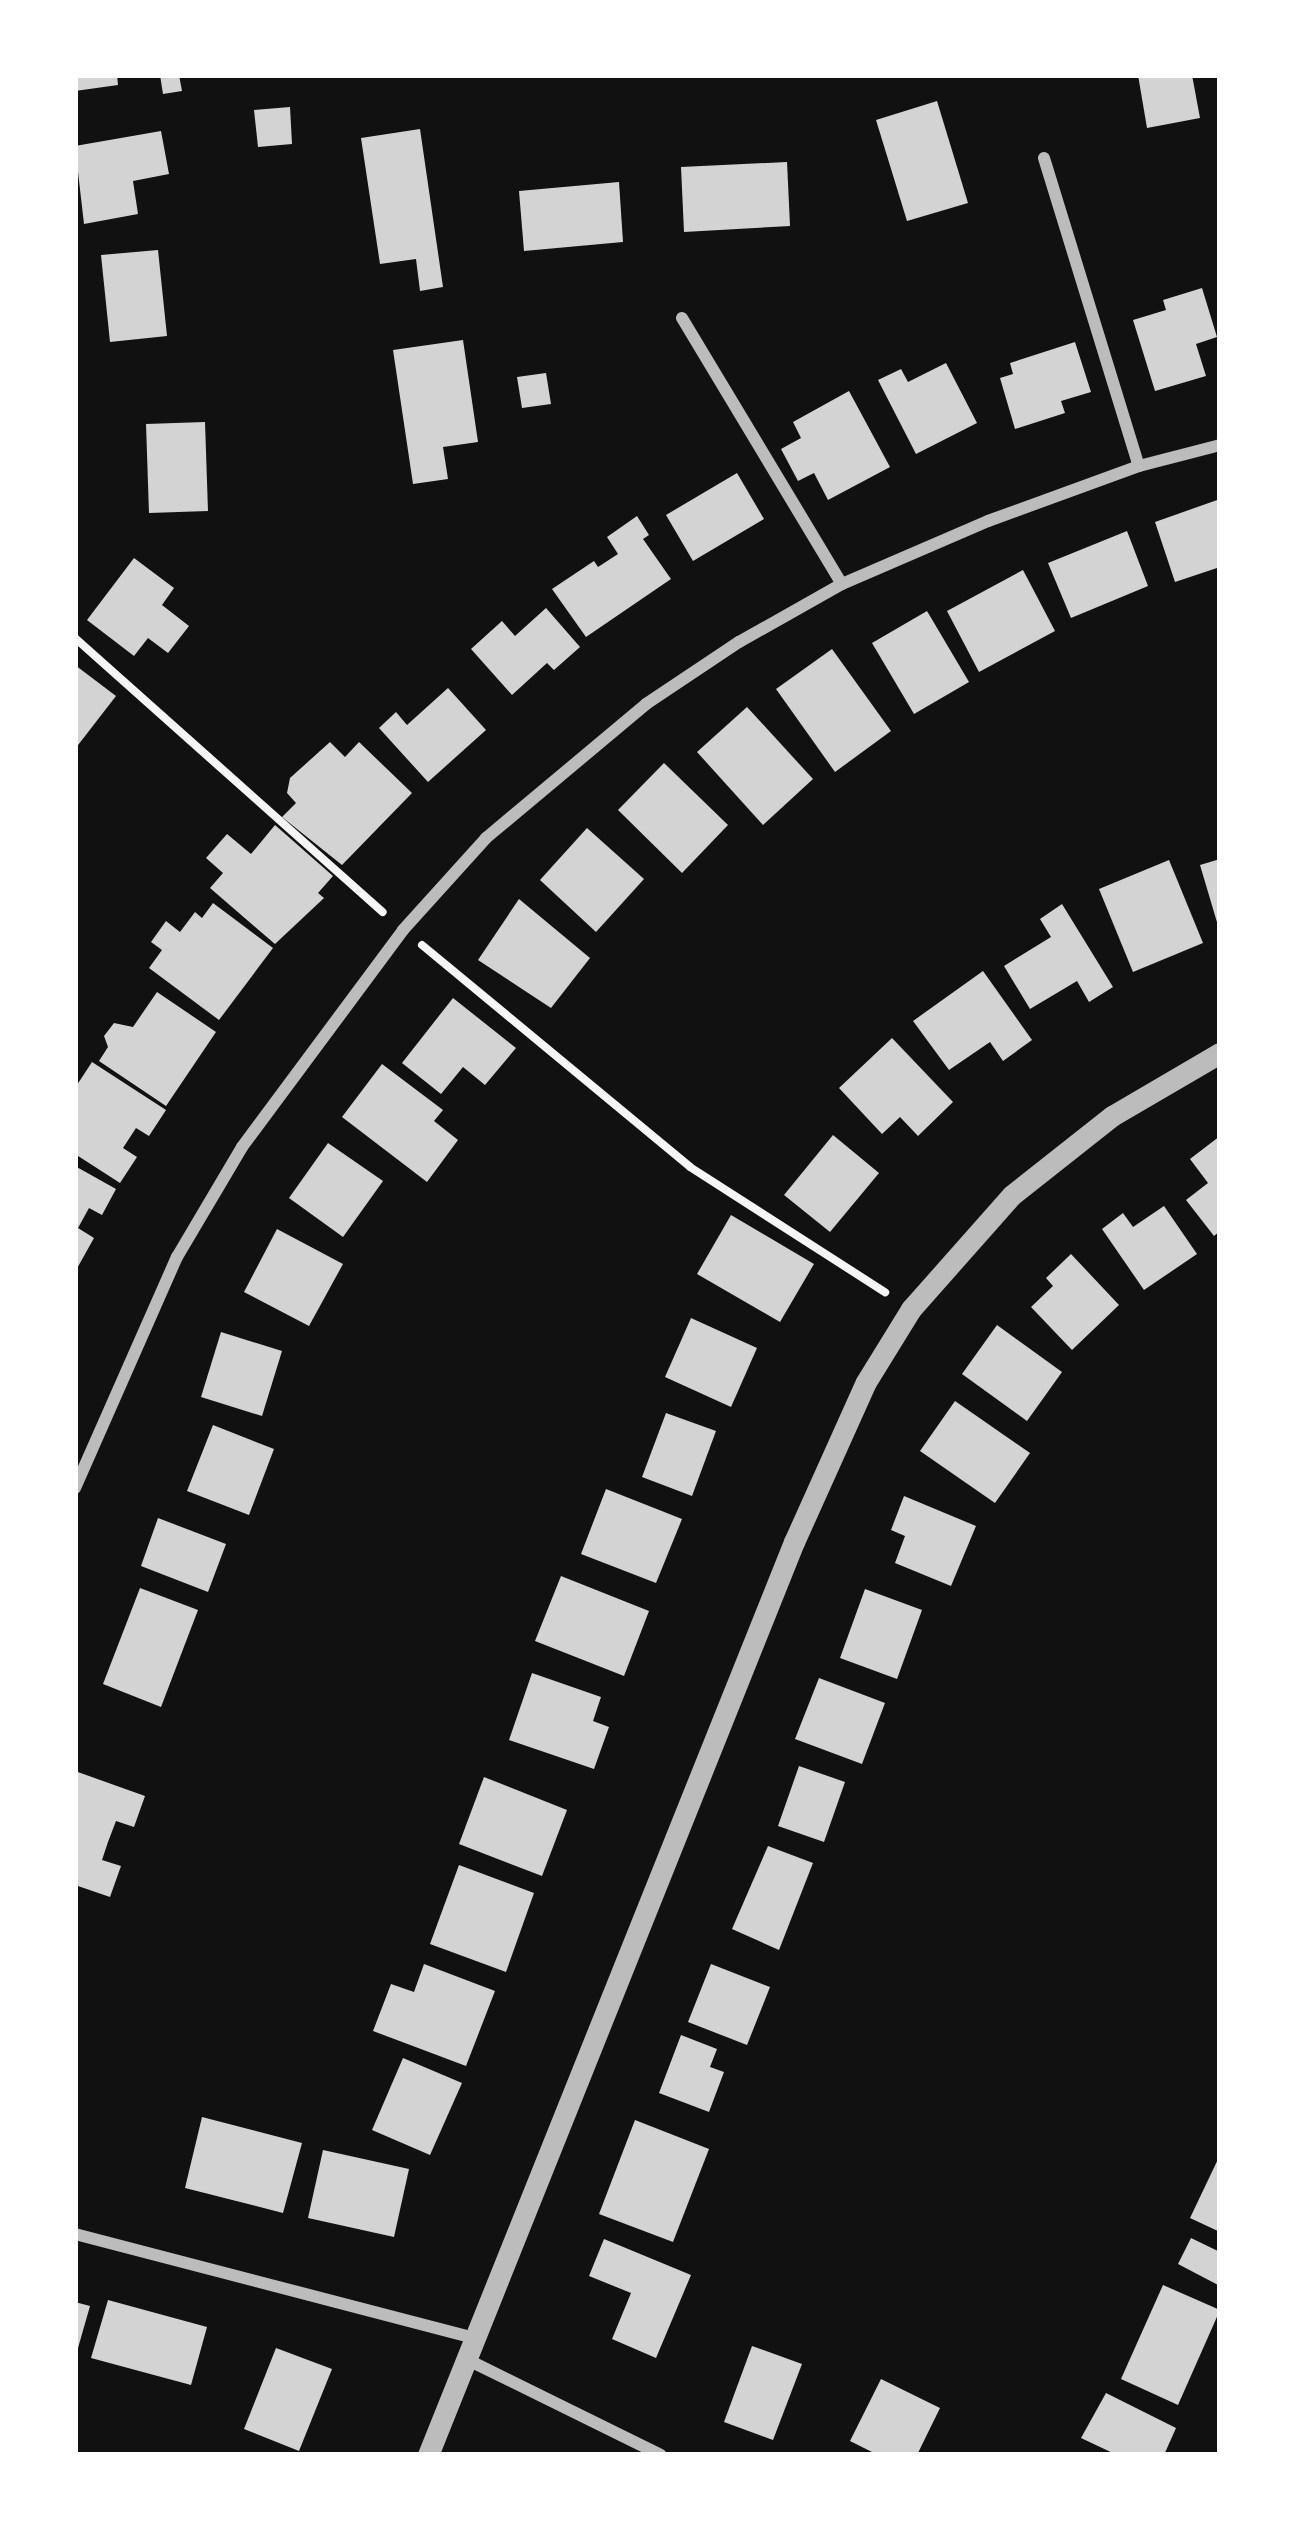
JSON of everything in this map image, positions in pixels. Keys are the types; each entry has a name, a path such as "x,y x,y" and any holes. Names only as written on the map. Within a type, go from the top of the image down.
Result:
{"street":[{"path":"1044,158 1139,466"},
{"path":"682,318 842,584"},
{"path":"75,1488 176,1257 242,1147 404,930 487,838 572,761 739,642 842,584 988,521 1139,466 1220,446"},
{"path":"428,2455 794,1542 866,1382 910,1310 1012,1195 1112,1116 1220,1053"},
{"path":"75,2234 471,2348 661,2455"}],"path":[{"path":"75,638 404,930 691,1167 879,1289"}],"building":[{"path":"75,75 117,75 118,85 75,91"},
{"path":"160,75 179,75 182,91 163,94"},
{"path":"1138,75 1192,75 1200,118 1147,128"},
{"path":"937,101 968,203 907,221 876,120"},
{"path":"290,107 292,144 258,147 254,110"},
{"path":"420,129 443,287 420,291 416,259 380,264 361,138"},
{"path":"161,131 169,174 133,181 138,214 84,224 75,146"},
{"path":"787,162 790,226 684,232 681,167"},
{"path":"619,182 623,242 524,251 519,191"},
{"path":"158,250 167,336 110,342 101,255"},
{"path":"1202,288 1217,337 1196,344 1206,376 1155,391 1133,320 1166,310 1163,300"},
{"path":"463,340 478,442 443,447 448,479 413,484 393,350"},
{"path":"1075,342 1091,392 1061,401 1065,413 1015,429 1000,378 1013,374 1010,363"},
{"path":"946,363 977,423 916,454 878,380 901,369 908,382"},
{"path":"546,373 551,404 522,408 517,377"},
{"path":"849,391 890,467 828,500 814,473 798,481 781,449 801,438 793,422"},
{"path":"205,422 208,511 149,513 146,424"},
{"path":"737,473 764,519 693,561 666,515"},
{"path":"1220,499 1220,567 1175,582 1155,522"},
{"path":"637,516 649,535 643,539 671,579 586,637 552,589 594,561 598,567 618,554 607,537"},
{"path":"1127,531 1148,586 1071,618 1048,563"},
{"path":"134,558 174,588 162,605 189,626 168,653 148,638 134,656 87,620"},
{"path":"1023,570 1055,631 979,672 947,611"},
{"path":"546,608 580,647 554,670 547,663 512,695 471,649 502,621 515,636"},
{"path":"927,611 969,682 914,714 872,643"},
{"path":"832,649 891,731 835,772 776,689"},
{"path":"75,665 116,696 75,749"},
{"path":"448,688 486,730 428,782 379,728 396,712 407,725"},
{"path":"747,707 813,779 763,825 697,752"},
{"path":"330,742 345,757 359,742 412,793 342,865 282,817 296,803 287,793 290,778"},
{"path":"664,763 728,825 682,873 618,810"},
{"path":"275,825 333,876 318,893 324,898 275,944 210,888 223,873 206,858 227,834 251,854"},
{"path":"587,828 644,879 596,932 540,880"},
{"path":"1220,859 1220,929 1219,929 1200,865"},
{"path":"1169,860 1203,943 1133,972 1099,889"},
{"path":"519,899 590,958 551,1008 478,960"},
{"path":"213,903 273,948 219,1020 149,968 162,950 151,942 166,921 180,932 195,912 202,918"},
{"path":"1062,904 1113,987 1089,1002 1077,981 1030,1009 1004,966 1051,937 1040,919"},
{"path":"983,971 1032,1040 1003,1061 990,1042 949,1070 913,1021"},
{"path":"157,992 216,1032 166,1106 99,1061 108,1047 104,1036 114,1023 133,1027"},
{"path":"453,998 516,1048 485,1085 463,1067 441,1094 402,1063"},
{"path":"892,1038 953,1102 918,1136 900,1117 882,1134 839,1088"},
{"path":"92,1062 166,1110 149,1136 136,1128 123,1148 137,1157 120,1183 75,1154 75,1088"},
{"path":"382,1064 443,1110 434,1121 458,1140 427,1182 342,1117"},
{"path":"833,1135 879,1173 830,1232 784,1195"},
{"path":"1220,1136 1220,1231 1214,1236 1186,1200 1208,1183 1190,1159"},
{"path":"328,1143 383,1181 343,1237 289,1198"},
{"path":"75,1166 116,1189 102,1215 89,1208 78,1228 94,1238 75,1272"},
{"path":"1164,1206 1197,1254 1144,1290 1102,1229 1123,1213 1133,1227"},
{"path":"731,1215 814,1264 780,1322 697,1274"},
{"path":"277,1229 343,1264 309,1326 244,1292"},
{"path":"1071,1254 1119,1305 1072,1350 1031,1307 1053,1286 1046,1278"},
{"path":"691,1318 757,1348 731,1407 665,1377"},
{"path":"997,1325 1062,1372 1027,1421 962,1374"},
{"path":"221,1332 282,1351 262,1416 201,1397"},
{"path":"955,1401 1030,1453 995,1503 920,1451"},
{"path":"666,1413 716,1431 692,1496 642,1477"},
{"path":"213,1425 274,1449 249,1515 187,1491"},
{"path":"606,1489 682,1519 656,1583 581,1554"},
{"path":"904,1496 976,1526 951,1586 895,1563 905,1536 891,1530"},
{"path":"158,1518 226,1544 208,1592 141,1566"},
{"path":"561,1576 649,1611 624,1676 535,1641"},
{"path":"140,1588 198,1610 161,1707 103,1684"},
{"path":"865,1589 922,1610 897,1679 840,1658"},
{"path":"532,1673 601,1697 593,1721 609,1727 594,1769 509,1740"},
{"path":"819,1678 885,1703 862,1764 795,1739"},
{"path":"799,1766 845,1782 824,1842 778,1826"},
{"path":"75,1771 145,1796 134,1827 116,1821 108,1842 102,1860 121,1866 110,1897 75,1885"},
{"path":"484,1777 567,1810 542,1876 459,1844"},
{"path":"768,1846 813,1863 779,1950 732,1929"},
{"path":"459,1865 534,1893 506,1972 430,1944"},
{"path":"424,1964 495,1991 466,2066 373,2031 391,1984 414,1992"},
{"path":"711,1964 770,1987 747,2045 688,2022"},
{"path":"681,2035 717,2049 710,2067 724,2072 709,2112 659,2093"},
{"path":"403,2058 462,2083 430,2155 372,2130"},
{"path":"202,2117 302,2143 283,2213 185,2188"},
{"path":"635,2120 709,2149 673,2242 599,2214"},
{"path":"323,2150 409,2169 394,2237 308,2218"},
{"path":"1220,2155 1220,2232 1190,2218"},
{"path":"1191,2238 1220,2252 1220,2286 1178,2264"},
{"path":"604,2239 691,2275 656,2358 612,2339 631,2293 589,2276"},
{"path":"1163,2285 1220,2310 1178,2405 1121,2379"},
{"path":"108,2300 207,2327 191,2385 91,2358"},
{"path":"75,2302 90,2306 76,2355 75,2355"},
{"path":"752,2346 802,2364 773,2440 724,2422"},
{"path":"276,2348 332,2369 299,2451 244,2429"},
{"path":"881,2379 940,2408 917,2455 878,2455 850,2441"},
{"path":"1106,2393 1176,2428 1164,2455 1117,2455 1081,2438"}]}
